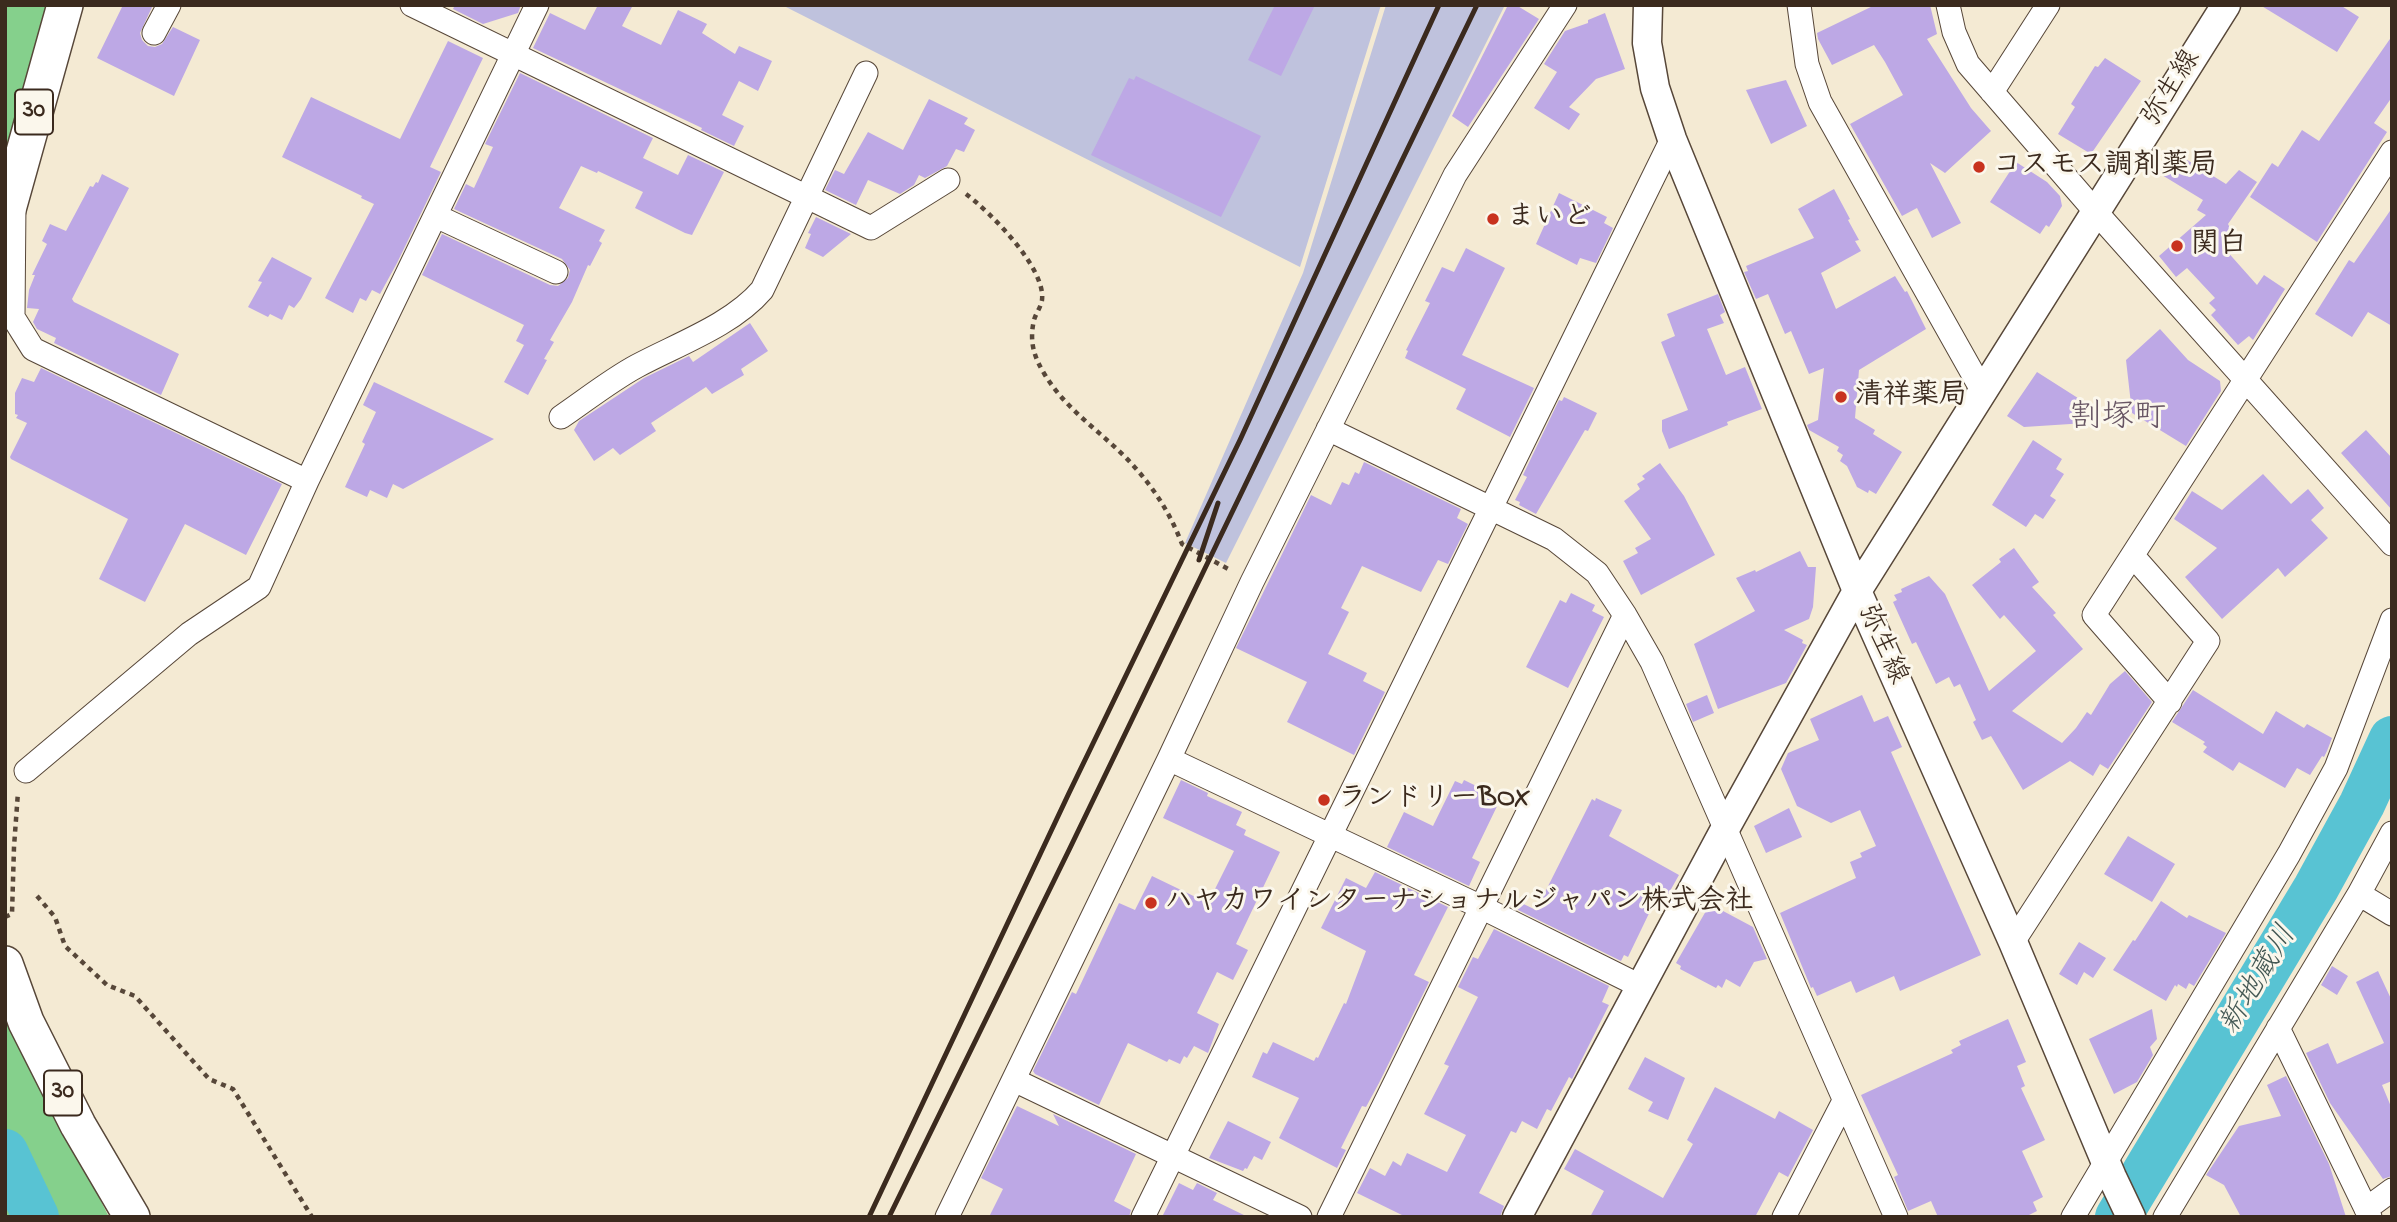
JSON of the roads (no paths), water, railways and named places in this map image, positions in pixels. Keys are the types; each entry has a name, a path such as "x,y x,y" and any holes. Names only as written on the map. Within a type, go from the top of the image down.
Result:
{"main road":[{"name":"30","path":"5,220 65,5"},
{"name":"30","path":"5,964 26,1022 78,1125 132,1217"}],"street":[{"path":"154,33 169,5"},
{"path":"412,5 871,228 948,180"},
{"path":"26,771 189,634 259,587 307,481 537,5"},
{"path":"947,1217 1169,759 1251,582 1455,175 1565,5"},
{"path":"1517,1217 1725,829 1857,591 1672,139 1653,77 1647,43 1648,5"},
{"path":"1799,5 1807,64 1820,102 1982,390"},
{"path":"1948,5 1954,32 1968,64 2095,211 2392,544"},
{"path":"1992,92 2048,5"},
{"name":"弥生線","path":"2132,1217 2108,1169 2013,942 1857,591 2226,5"},
{"path":"561,417 636,366 681,345 750,305 762,290 866,73"},
{"path":"1143,1217 1672,139"},
{"path":"2170,702 2094,615 2392,152"},
{"path":"14,184 13,317 33,349 307,481"},
{"path":"436,216 556,272"},
{"path":"1328,429 1553,539 1597,573 1652,662 1896,1217"},
{"path":"2013,942 2208,641 2133,556"},
{"path":"1329,1217 1625,615"},
{"path":"2073,1217 2108,1169 2336,768 2392,620"},
{"path":"1169,759 1481,907 1640,986"},
{"path":"2165,1217 2359,894 2392,833"},
{"path":"2359,894 2392,914"},
{"path":"2278,1028 2368,1213 2392,1190"},
{"path":"1014,1080 1300,1217"},
{"path":"1784,1217 1844,1101"}],"waterway":[{"name":"新地蔵川","path":"2118,1217 2316,888 2362,804 2392,739"},
{"path":"5,1152 36,1217"}],"railway":[{"path":"869,1217 1069,793 1240,440 1439,5"},
{"path":"889,1217 1477,5"},
{"path":"1199,560 1218,503"}],"place":[{"name":"コスモス調剤薬局","path":"1979,167"},
{"name":"まいど","path":"1493,219"},
{"name":"関白","path":"2177,246"},
{"name":"清祥薬局","path":"1841,397"},
{"name":"ランドリーBOX","path":"1324,800"},
{"name":"ハヤカワインターナショナルジャパン株式会社","path":"1151,903"}],"district":[{"name":"割塚町","path":"2118,420"}]}
